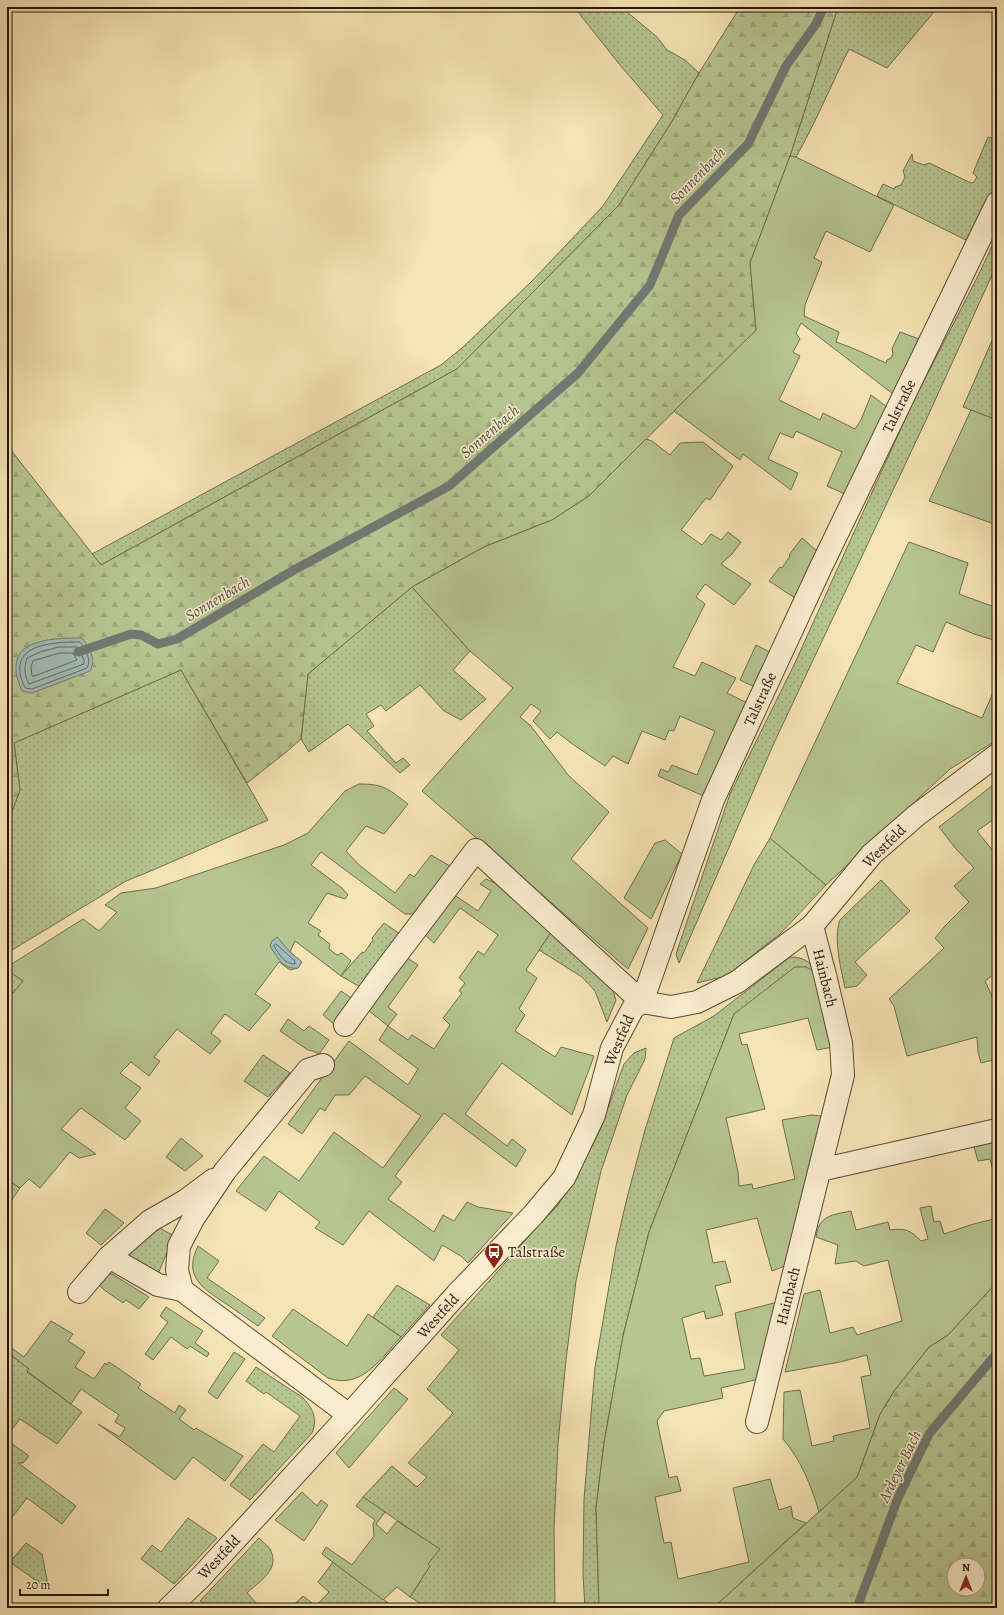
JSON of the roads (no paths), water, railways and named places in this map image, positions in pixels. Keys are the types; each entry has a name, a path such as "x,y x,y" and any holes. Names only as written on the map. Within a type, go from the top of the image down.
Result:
{"street":[{"name":"Talstraße","path":"642,1002 713,800 820,569 997,203"},
{"name":"Westfeld","path":"169,1608 201,1577 457,1294 533,1215 564,1178 594,1114 612,1048 633,1008 642,1002 671,1007 697,1002 737,982 812,926 872,854 917,815 997,755"},
{"path":"345,1025 391,961 476,850 642,1002"},
{"name":"Hainbach","path":"757,1422 843,1075 841,1043 812,926"},
{"path":"182,1290 177,1270 179,1246 193,1219 225,1171 308,1070 323,1065"},
{"path":"820,1170 997,1130"},
{"path":"79,1292 109,1257 150,1221 184,1201 225,1171"},
{"path":"109,1257 158,1285 182,1290 349,1415"}],"water":[{"path":"82,638 87,646 92,658 92,667 90,671 32,693 22,691 17,676 16,664 19,655 26,648 35,643 46,640"},
{"path":"277,937 290,952 302,962 298,968 284,965 275,954 270,946 272,941"}],"waterway":[{"name":"Sonnenbach","path":"78,652 131,634 141,635 158,644 177,639 294,570 449,486 578,373 650,285 679,215 748,144 786,66 816,24 824,7"},
{"name":"Ardeyer Bach","path":"857,1608 898,1498 929,1434 997,1353"}],"place":[{"name":"Talstraße","path":"494,1269"}]}
